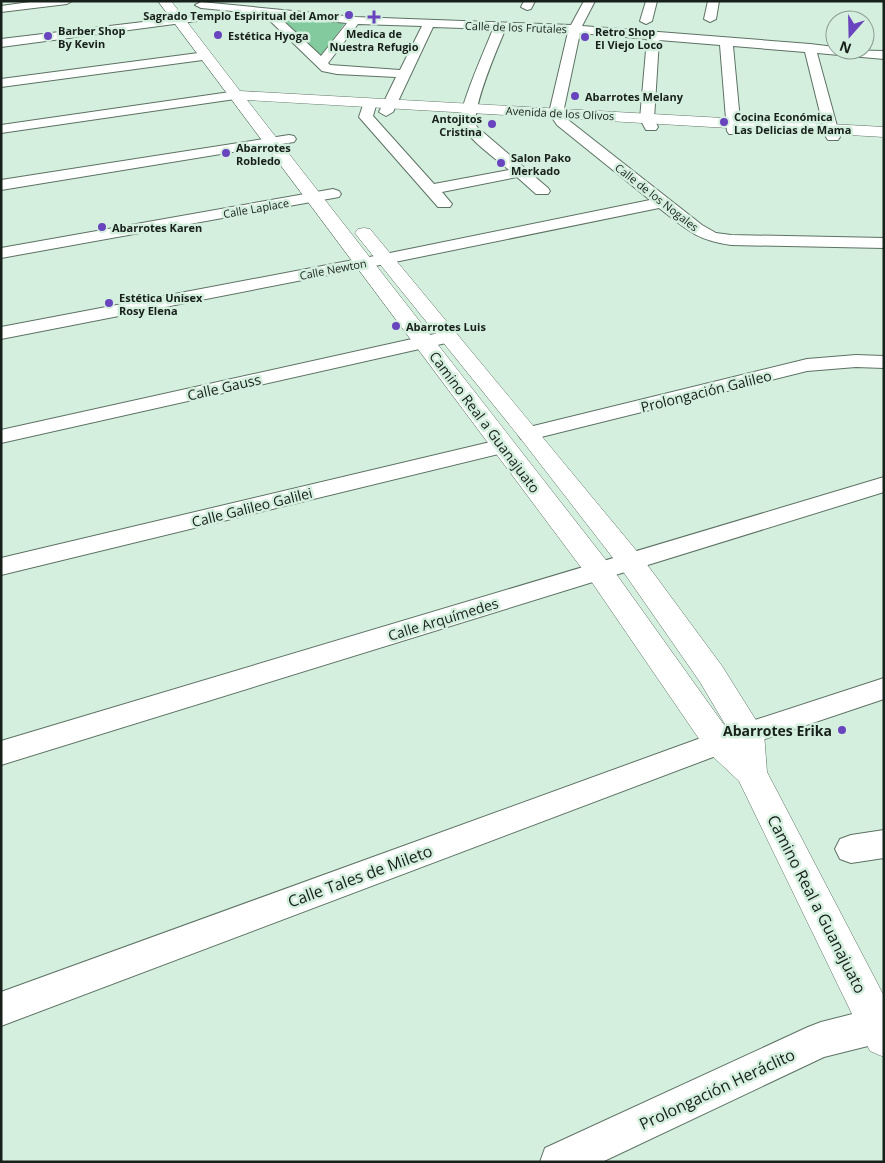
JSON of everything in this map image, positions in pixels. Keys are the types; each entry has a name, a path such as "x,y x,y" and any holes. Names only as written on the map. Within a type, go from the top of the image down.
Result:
{"street":[{"path":"1,9 68,1"},
{"name":"Camino Real a Guanajuato","path":"164,1 188,12 249,100 375,261 448,337 529,434 630,561 711,674 733,738 882,1029"},
{"path":"559,118 575,29 590,1"},
{"path":"646,21 652,1"},
{"path":"709,23 714,1"},
{"path":"515,11 540,12"},
{"name":"Camino Real a Guanajuato","path":"188,12 206,56 249,100"},
{"name":"Calle de los Frutales","path":"1,43 188,12 267,12 355,20 575,29 884,55"},
{"path":"267,12 326,68 404,74"},
{"path":"321,64 355,20"},
{"path":"388,108 429,23"},
{"path":"500,26 466,122 471,129 542,191"},
{"path":"649,123 652,35"},
{"path":"878,39 884,55"},
{"path":"726,42 733,127"},
{"path":"810,48 832,133"},
{"path":"1,83 206,56"},
{"path":"1,129 249,100"},
{"name":"Avenida de los Olivos","path":"249,100 832,133 884,140"},
{"path":"368,106 366,117 444,204"},
{"name":"Calle de los Nogales","path":"559,118 696,229 712,238 884,243"},
{"name":"Avenida de los Olivos","path":"832,133 884,132"},
{"path":"1,184 280,140"},
{"path":"431,189 522,172"},
{"name":"Calle Laplace","path":"1,253 324,196"},
{"name":"Calle Newton","path":"1,333 375,261 664,202"},
{"name":"Camino Real a Guanajuato","path":"375,261 425,342 600,571 733,738"},
{"name":"Calle Gauss","path":"1,437 448,337"},
{"name":"Prolongación Galileo","path":"529,434 807,365 856,361 884,362"},
{"name":"Calle Galileo Galilei","path":"1,568 504,446"},
{"name":"Calle Arquímedes","path":"1,753 884,484"},
{"name":"Calle Tales de Mileto","path":"1,1009 733,738 884,688"},
{"path":"851,849 884,844"},
{"name":"Prolongación Heráclito","path":"559,1162 821,1040 882,1029"}],"green space":[{"path":"280,17 345,23 321,56"}],"place":[{"name":"Sagrado Templo Espiritual del Amor","path":"349,15"},
{"name":"Medica de Nuestra Refugio","path":"374,17"},
{"name":"Estética Hyoga","path":"218,35"},
{"name":"Barber Shop By Kevin","path":"48,36"},
{"name":"Retro Shop El Viejo Loco","path":"585,37"},
{"name":"Abarrotes Melany","path":"575,96"},
{"name":"Cocina Económica Las Delicias de Mama","path":"724,122"},
{"name":"Antojitos Cristina","path":"492,124"},
{"name":"Abarrotes Robledo","path":"226,153"},
{"name":"Salon Pako Merkado","path":"501,163"},
{"name":"Abarrotes Karen","path":"102,227"},
{"name":"Estética Unisex Rosy Elena","path":"109,303"},
{"name":"Abarrotes Luis","path":"396,326"},
{"name":"Abarrotes Erika","path":"842,730"}]}
